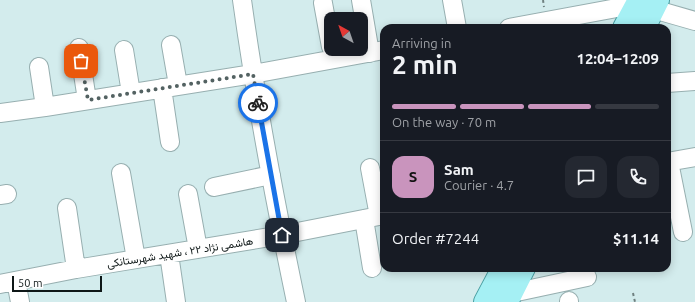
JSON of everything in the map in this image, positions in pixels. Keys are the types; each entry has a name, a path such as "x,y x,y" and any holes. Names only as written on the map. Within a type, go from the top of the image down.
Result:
{"main road":[{"path":"628,24 645,9"},
{"path":"485,302 501,272"},
{"path":"509,297 522,272"}],"street":[{"path":"242,0 253,74 271,175 296,302"},
{"path":"361,0 377,52"},
{"path":"452,0 456,24"},
{"path":"323,3 325,12"},
{"path":"534,24 617,8 645,9 695,20"},
{"path":"170,142 171,45"},
{"path":"78,48 88,100"},
{"path":"124,50 131,93"},
{"path":"0,113 253,74 324,54"},
{"path":"39,67 45,107"},
{"path":"671,83 695,81"},
{"path":"671,161 695,157"},
{"path":"370,168 376,217 372,268"},
{"path":"121,173 136,259"},
{"path":"214,187 271,175"},
{"path":"671,176 683,232"},
{"path":"188,194 198,249"},
{"path":"67,208 76,269"},
{"name":"هاشمی نژاد ۲۲ ، شهید شهرستانکی","path":"8,282 76,269 282,235 376,217"},
{"path":"169,254 176,302"},
{"path":"509,297 588,277"},
{"path":"8,282 20,302"}],"path":[{"path":"633,293 635,302"}],"way so far":[{"path":"81,61 88,100 253,74 258,103"}],"route":[{"path":"258,103 282,235"}]}
